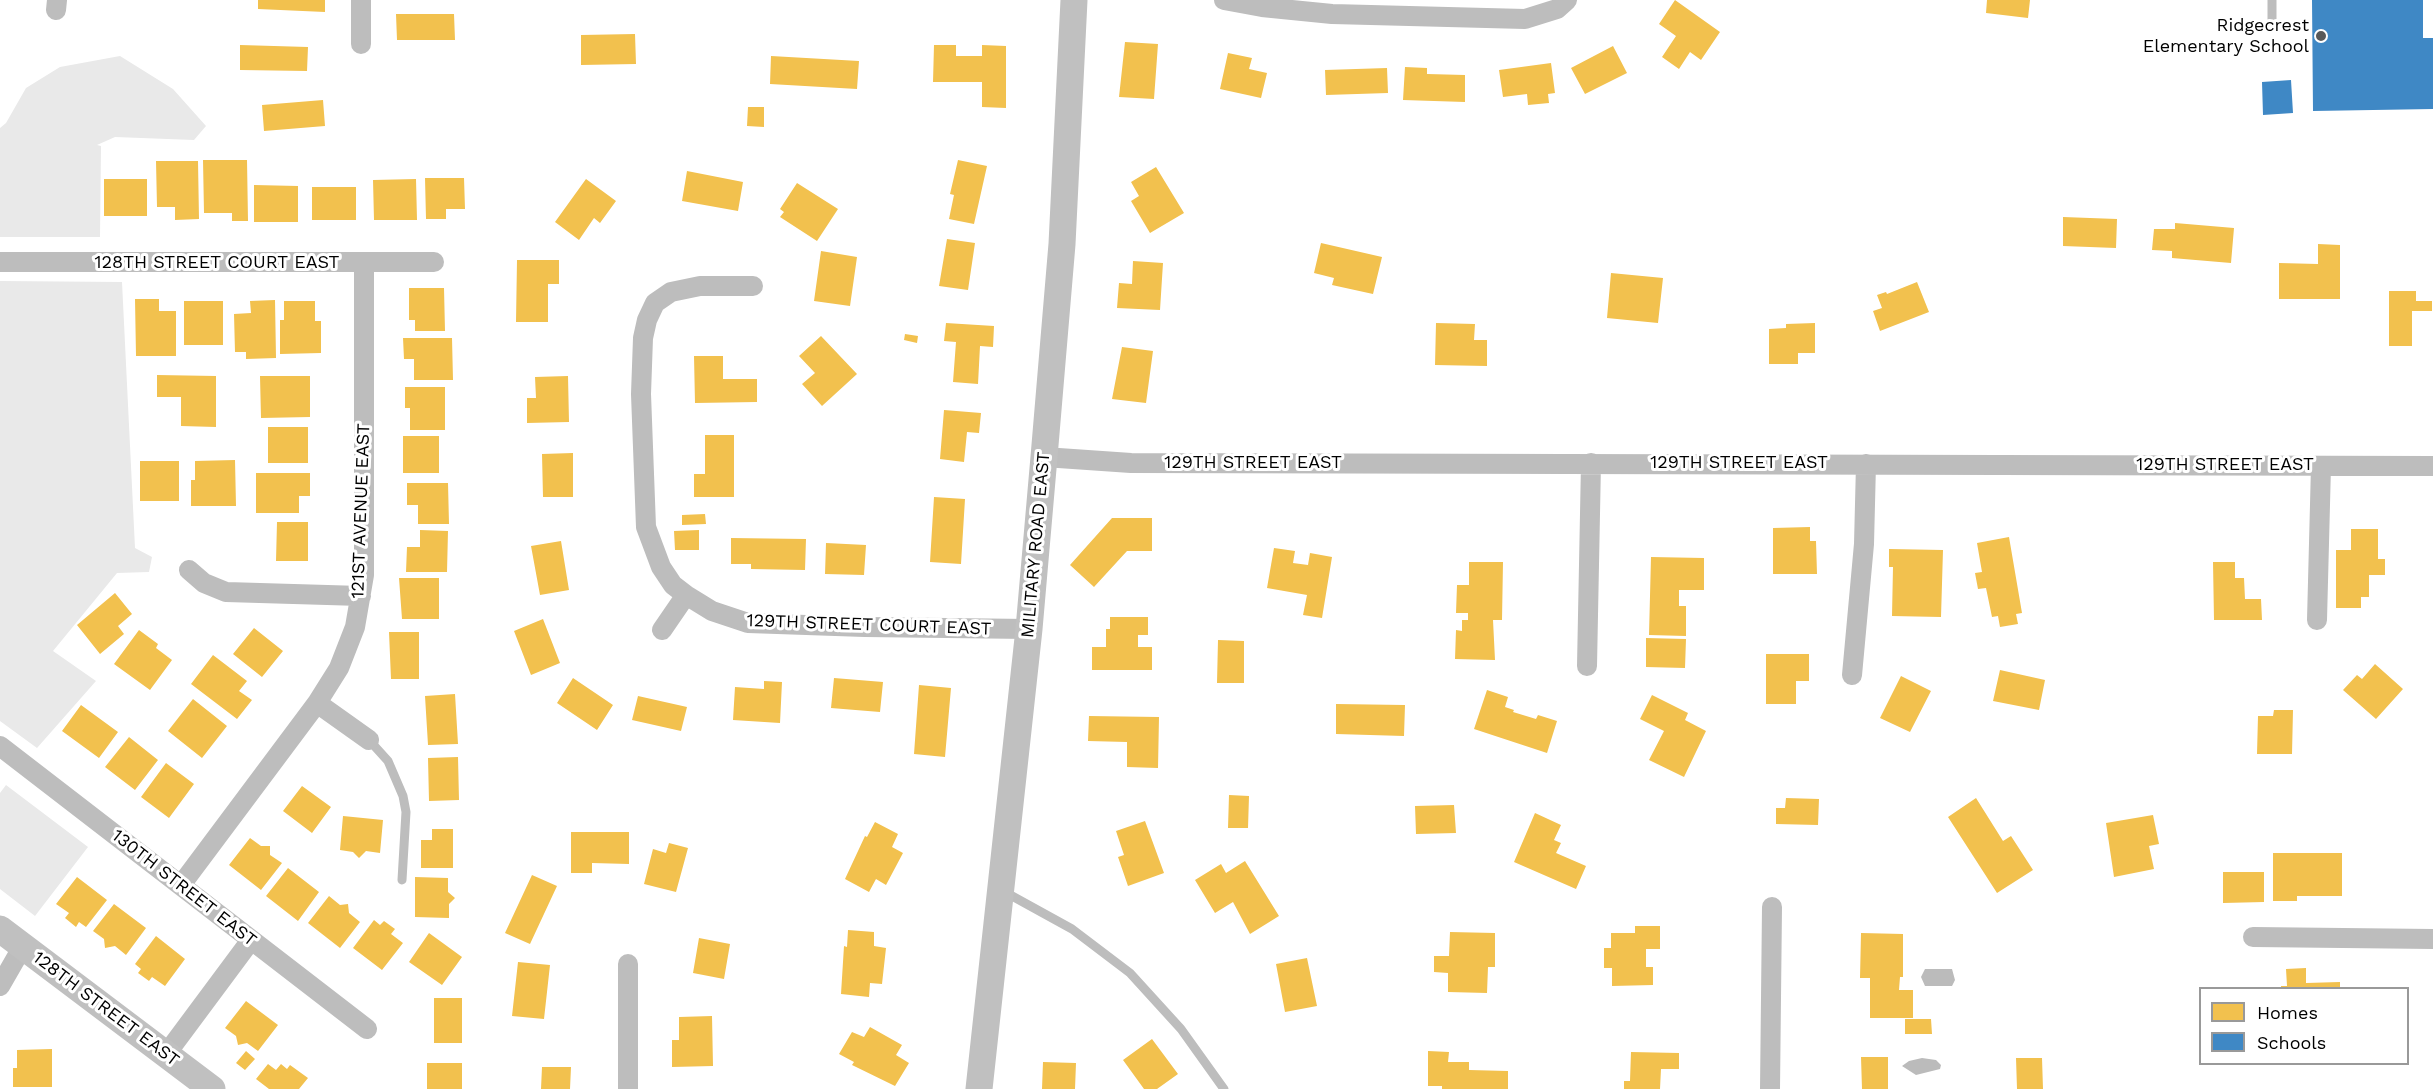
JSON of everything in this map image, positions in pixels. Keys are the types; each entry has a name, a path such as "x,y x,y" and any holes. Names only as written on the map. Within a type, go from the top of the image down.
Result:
{"main road":[{"name":"MILITARY ROAD EAST","path":"979,1089 1029,629 1062,244 1074,0"},
{"name":"128TH STREET EAST","path":"0,929 212,1089"}],"street":[{"path":"361,0 361,45"},
{"path":"1224,0 1403,18 1525,19 1557,9 1567,0"},
{"name":"128TH STREET COURT EAST","path":"0,262 434,262"},
{"name":"121ST AVENUE EAST","path":"181,885 317,703 339,668 355,627 364,563 364,263"},
{"name":"129TH STREET COURT EAST","path":"753,286 700,286 671,292 655,303 647,320 643,338 642,405 646,527 661,567 673,585 712,611 748,622 865,627 1029,629"},
{"name":"129TH STREET EAST","path":"1044,457 1131,463 2433,466"},
{"path":"1587,666 1591,463"},
{"path":"1852,675 1864,544 1866,464"},
{"path":"2317,620 2321,466"},
{"path":"189,570 204,583 226,592 361,596"},
{"path":"662,630 686,595"},
{"path":"317,703 369,740"},
{"name":"130TH STREET EAST","path":"0,746 367,1029"},
{"path":"1770,1089 1772,907"},
{"path":"2253,937 2433,939"},
{"path":"167,1053 251,940"},
{"path":"0,986 23,946"},
{"path":"628,964 628,1089"}],"lane":[{"path":"2272,0 2272,26"},
{"path":"369,740 388,761 403,796 406,813 402,880"},
{"path":"1001,890 1072,929 1130,973 1181,1029 1224,1089"}],"shaded area":[{"path":"120,56 173,89 206,126 194,140 115,137 97,145 101,146 100,237 0,237 0,128 6,123 26,88 60,67"},
{"path":"0,281 122,282 135,548 152,557 149,572 117,573 53,651 96,681 37,748 0,721"},
{"path":"6,785 88,847 35,916 0,889 0,793"},
{"path":"1925,969 1952,969 1955,980 1952,986 1925,986 1921,977"},
{"path":"1922,1058 1936,1060 1941,1065 1940,1069 1916,1075 1902,1066 1909,1061"}],"building: Homes":[{"path":"258,0 325,0 325,12 258,9"},
{"path":"1675,0 1720,32 1701,60 1690,52 1679,69 1662,57 1676,36 1659,24"},
{"path":"1987,0 2030,0 2028,18 1986,13"},
{"path":"396,14 454,14 455,40 397,40"},
{"path":"635,34 636,64 581,65 581,35"},
{"path":"1125,42 1158,44 1154,99 1119,97"},
{"path":"240,45 308,47 307,71 240,70"},
{"path":"934,45 956,45 956,56 982,56 982,45 1006,46 1006,108 982,107 982,82 933,82"},
{"path":"1613,46 1627,73 1585,94 1571,68"},
{"path":"1228,53 1252,58 1249,69 1267,73 1261,98 1220,89"},
{"path":"771,56 859,61 857,89 770,84"},
{"path":"1551,63 1555,93 1548,94 1549,103 1528,105 1527,94 1503,97 1499,70"},
{"path":"1405,67 1427,68 1427,74 1465,75 1465,102 1403,100"},
{"path":"1387,68 1388,93 1326,95 1325,70"},
{"path":"323,100 325,126 264,131 262,105"},
{"path":"748,107 764,107 764,127 747,126"},
{"path":"203,160 247,160 248,221 232,221 232,213 204,213"},
{"path":"958,160 987,166 974,224 949,219 954,195 950,194"},
{"path":"156,161 198,161 199,219 175,220 175,207 157,207"},
{"path":"1156,167 1184,213 1150,233 1131,201 1139,196 1131,182"},
{"path":"687,171 743,182 738,211 682,201"},
{"path":"425,178 464,178 465,209 446,209 446,219 426,219"},
{"path":"104,179 147,179 147,216 104,216"},
{"path":"416,179 417,220 374,220 373,180"},
{"path":"586,179 616,201 600,223 594,218 579,240 555,222"},
{"path":"797,183 838,209 817,241 780,217 784,212 780,209"},
{"path":"254,185 298,186 298,222 254,222"},
{"path":"312,187 356,187 356,220 312,220"},
{"path":"2063,217 2117,219 2116,248 2063,246"},
{"path":"2175,223 2234,228 2231,263 2172,258 2172,251 2152,250 2154,229 2175,229"},
{"path":"947,239 975,243 968,290 939,286"},
{"path":"1321,243 1382,257 1373,294 1332,285 1334,278 1314,273"},
{"path":"2318,244 2340,245 2340,299 2279,299 2279,263 2318,264"},
{"path":"821,251 857,257 850,306 814,301"},
{"path":"517,260 559,260 559,284 548,284 548,322 516,322"},
{"path":"1133,261 1163,263 1160,310 1117,308 1119,283 1132,284"},
{"path":"1611,273 1663,278 1658,323 1607,318"},
{"path":"1917,282 1929,312 1880,331 1873,311 1882,308 1877,295 1886,292 1887,294"},
{"path":"409,288 444,288 445,331 415,331 415,320 409,320"},
{"path":"2389,291 2416,291 2416,301 2432,301 2432,311 2412,311 2412,346 2389,346"},
{"path":"135,299 159,299 159,311 176,311 176,356 136,356"},
{"path":"275,300 276,358 246,359 246,352 235,352 234,314 251,313 250,301"},
{"path":"184,301 223,301 223,345 184,345"},
{"path":"284,301 315,301 315,321 321,321 321,353 280,354 280,320 284,320"},
{"path":"946,323 994,326 993,347 980,346 978,384 953,382 956,342 944,341"},
{"path":"1436,323 1475,324 1474,340 1487,340 1487,366 1435,365"},
{"path":"1815,323 1815,353 1798,353 1798,364 1769,364 1769,329 1786,328 1786,324"},
{"path":"905,334 918,336 917,343 904,340"},
{"path":"821,336 857,374 822,406 802,384 815,373 799,356"},
{"path":"403,338 452,338 453,380 414,380 414,359 404,359"},
{"path":"1122,347 1153,351 1146,403 1112,399"},
{"path":"694,356 723,356 723,379 757,379 757,402 695,403"},
{"path":"157,375 216,376 216,427 181,426 181,397 157,397"},
{"path":"260,376 310,376 310,417 261,418"},
{"path":"568,376 569,422 527,423 527,398 536,398 535,377"},
{"path":"405,387 445,387 445,430 410,430 410,408 405,408"},
{"path":"944,410 981,413 979,433 967,432 964,462 940,459"},
{"path":"268,427 308,427 308,463 268,463"},
{"path":"705,435 734,435 734,497 694,497 694,474 705,474"},
{"path":"403,436 439,436 439,473 403,473"},
{"path":"573,453 573,497 543,497 542,454"},
{"path":"235,460 236,506 191,506 191,480 195,480 195,461"},
{"path":"140,461 179,461 179,501 140,501"},
{"path":"256,473 310,473 310,496 299,496 299,513 256,513"},
{"path":"407,483 448,483 449,524 418,524 418,505 407,505"},
{"path":"934,497 965,499 961,564 930,562"},
{"path":"705,514 706,524 682,525 682,515"},
{"path":"1112,518 1152,518 1152,551 1127,551 1094,587 1070,565"},
{"path":"277,522 308,522 308,561 276,561"},
{"path":"1810,527 1810,541 1816,541 1817,574 1773,574 1773,528"},
{"path":"2351,529 2378,529 2378,559 2385,559 2385,575 2369,575 2369,597 2361,597 2361,608 2336,608 2336,550 2351,550"},
{"path":"420,530 448,531 447,572 406,572 407,547 420,547"},
{"path":"699,530 699,550 675,550 674,531"},
{"path":"2009,537 2022,613 2016,614 2018,624 2000,627 1998,616 1992,617 1986,588 1978,589 1975,573 1982,572 1977,543"},
{"path":"731,538 806,539 805,570 751,569 751,564 731,564"},
{"path":"561,541 569,590 540,595 531,546"},
{"path":"826,543 866,545 864,575 825,574"},
{"path":"1274,548 1295,551 1293,563 1308,565 1310,553 1332,557 1322,618 1303,615 1307,595 1267,588"},
{"path":"1889,549 1943,550 1941,617 1892,616 1893,567 1889,567"},
{"path":"1651,557 1704,558 1704,590 1679,590 1679,606 1686,606 1686,636 1649,635"},
{"path":"1469,562 1503,562 1502,620 1493,620 1495,660 1455,659 1456,630 1462,631 1462,620 1468,620 1468,613 1456,613 1457,585 1469,585"},
{"path":"2213,562 2235,562 2235,578 2244,578 2245,599 2261,599 2262,620 2214,620"},
{"path":"399,578 439,578 439,619 402,619"},
{"path":"115,593 132,614 118,626 124,634 100,654 77,625"},
{"path":"1110,617 1148,617 1148,635 1138,635 1138,647 1152,647 1152,670 1092,670 1092,647 1106,647 1106,629 1110,629"},
{"path":"543,619 560,663 531,675 514,631"},
{"path":"254,628 283,651 262,677 233,654"},
{"path":"139,630 158,644 156,648 172,660 150,690 114,664"},
{"path":"389,632 419,632 419,679 391,679"},
{"path":"1646,638 1686,639 1685,668 1646,667"},
{"path":"1218,640 1244,641 1244,683 1217,683"},
{"path":"1766,654 1809,654 1809,681 1796,681 1796,704 1766,704"},
{"path":"213,655 247,681 239,691 252,700 237,719 191,684"},
{"path":"2375,664 2403,689 2376,719 2343,690 2357,675 2362,679"},
{"path":"2000,670 2045,680 2039,710 1993,701"},
{"path":"1901,676 1931,691 1910,732 1880,718"},
{"path":"573,678 613,705 597,730 557,703"},
{"path":"834,678 883,682 880,712 831,708"},
{"path":"764,681 782,682 780,723 733,720 735,687 764,689"},
{"path":"919,685 951,688 945,757 914,754"},
{"path":"1487,690 1508,697 1505,707 1514,710 1513,712 1536,719 1538,715 1557,721 1547,753 1474,729"},
{"path":"455,694 458,744 428,745 425,696"},
{"path":"1652,695 1688,713 1685,720 1706,731 1684,777 1649,760 1664,731 1640,719"},
{"path":"638,696 687,707 681,731 632,720"},
{"path":"193,699 227,726 202,758 168,731"},
{"path":"1336,704 1405,705 1404,736 1336,734"},
{"path":"81,705 118,732 99,758 62,731"},
{"path":"2274,710 2293,710 2292,754 2257,754 2258,716 2273,716"},
{"path":"1089,716 1159,717 1158,768 1127,767 1127,742 1088,741"},
{"path":"129,737 158,760 135,790 105,767"},
{"path":"458,757 459,800 429,801 428,758"},
{"path":"166,763 194,784 169,818 141,797"},
{"path":"302,786 331,807 312,833 283,811"},
{"path":"1229,795 1249,796 1248,828 1228,828"},
{"path":"1786,798 1819,799 1818,825 1776,824 1776,808 1785,808"},
{"path":"1976,798 2003,841 2011,836 2033,870 1997,893 1948,817"},
{"path":"1454,805 1456,833 1416,834 1415,806"},
{"path":"1535,813 1561,825 1554,840 1561,843 1556,853 1586,866 1576,889 1514,862"},
{"path":"2153,815 2159,844 2149,846 2154,869 2114,877 2106,823"},
{"path":"343,816 383,820 380,853 366,851 359,858 353,852 340,850"},
{"path":"1145,821 1164,873 1128,886 1118,857 1124,855 1116,831"},
{"path":"875,822 898,834 892,847 903,853 886,885 876,879 869,892 845,879 865,836 867,837"},
{"path":"432,829 453,829 453,868 421,868 421,840 432,840"},
{"path":"571,832 629,832 629,864 592,863 592,873 571,873"},
{"path":"250,838 261,846 270,846 270,855 282,863 261,890 229,865"},
{"path":"669,843 688,848 676,892 644,884 653,849 666,853"},
{"path":"2273,853 2342,853 2342,896 2297,896 2297,901 2273,901"},
{"path":"1245,861 1279,916 1250,934 1233,902 1215,913 1195,880 1221,864 1226,873"},
{"path":"288,868 319,892 298,921 266,896"},
{"path":"2223,872 2264,872 2264,902 2223,903"},
{"path":"532,875 557,886 530,944 505,933"},
{"path":"77,877 107,900 86,927 79,922 76,927 65,918 69,913 56,904"},
{"path":"415,877 448,878 448,892 455,898 449,904 449,918 415,917"},
{"path":"329,896 340,905 348,904 349,913 360,922 340,948 308,923"},
{"path":"114,904 146,928 126,955 115,946 105,948 104,939 93,931"},
{"path":"374,920 380,925 384,921 395,929 391,934 403,943 382,970 353,948"},
{"path":"1635,926 1660,926 1660,949 1646,949 1646,967 1653,967 1653,985 1612,986 1612,968 1604,968 1604,948 1611,948 1611,933 1635,933"},
{"path":"848,930 874,932 874,946 886,948 882,984 870,983 869,997 841,994 844,946 847,947"},
{"path":"1450,932 1495,933 1495,967 1488,967 1487,993 1448,992 1448,973 1434,972 1434,956 1449,956"},
{"path":"429,933 462,957 442,985 409,962"},
{"path":"1861,933 1903,934 1903,977 1900,977 1899,990 1913,990 1913,1018 1870,1018 1870,978 1860,978"},
{"path":"156,936 185,959 165,986 152,977 149,981 138,973 141,969 135,964"},
{"path":"699,938 730,944 724,979 693,973"},
{"path":"1307,958 1317,1006 1285,1012 1276,964"},
{"path":"518,962 550,965 544,1019 512,1016"},
{"path":"2306,968 2306,983 2340,982 2340,987 2281,987 2287,986 2286,969"},
{"path":"434,998 462,998 462,1043 434,1043"},
{"path":"246,1001 278,1025 258,1051 247,1043 238,1045 236,1036 225,1028"},
{"path":"712,1016 713,1066 672,1067 672,1040 679,1040 679,1017"},
{"path":"1905,1019 1931,1019 1932,1034 1905,1034"},
{"path":"870,1027 902,1045 896,1055 909,1063 895,1086 852,1065 854,1062 839,1054 852,1032 864,1037"},
{"path":"1152,1039 1178,1074 1157,1089 1144,1089 1123,1060"},
{"path":"52,1049 52,1087 13,1087 13,1068 17,1068 17,1050"},
{"path":"246,1051 255,1059 245,1070 236,1063"},
{"path":"1428,1051 1449,1052 1448,1062 1469,1062 1469,1070 1508,1071 1508,1089 1442,1089 1442,1086 1428,1086"},
{"path":"1631,1052 1679,1053 1679,1069 1661,1069 1660,1089 1624,1089 1624,1081 1630,1081"},
{"path":"1861,1057 1888,1057 1888,1089 1862,1089"},
{"path":"2016,1058 2042,1058 2043,1089 2017,1089"},
{"path":"1043,1062 1076,1063 1075,1089 1042,1089"},
{"path":"427,1063 462,1063 462,1089 427,1089"},
{"path":"268,1064 276,1070 281,1064 287,1069 290,1065 308,1078 299,1089 269,1089 256,1079"},
{"path":"542,1067 571,1067 570,1089 541,1089"}],"building: Schools":[{"path":"2312,0 2423,0 2423,38 2433,38 2433,109 2313,111"},
{"path":"2291,80 2293,113 2263,115 2262,82"}],"place":[{"name":"Ridgecrest Elementary School","path":"2321,36"}]}
